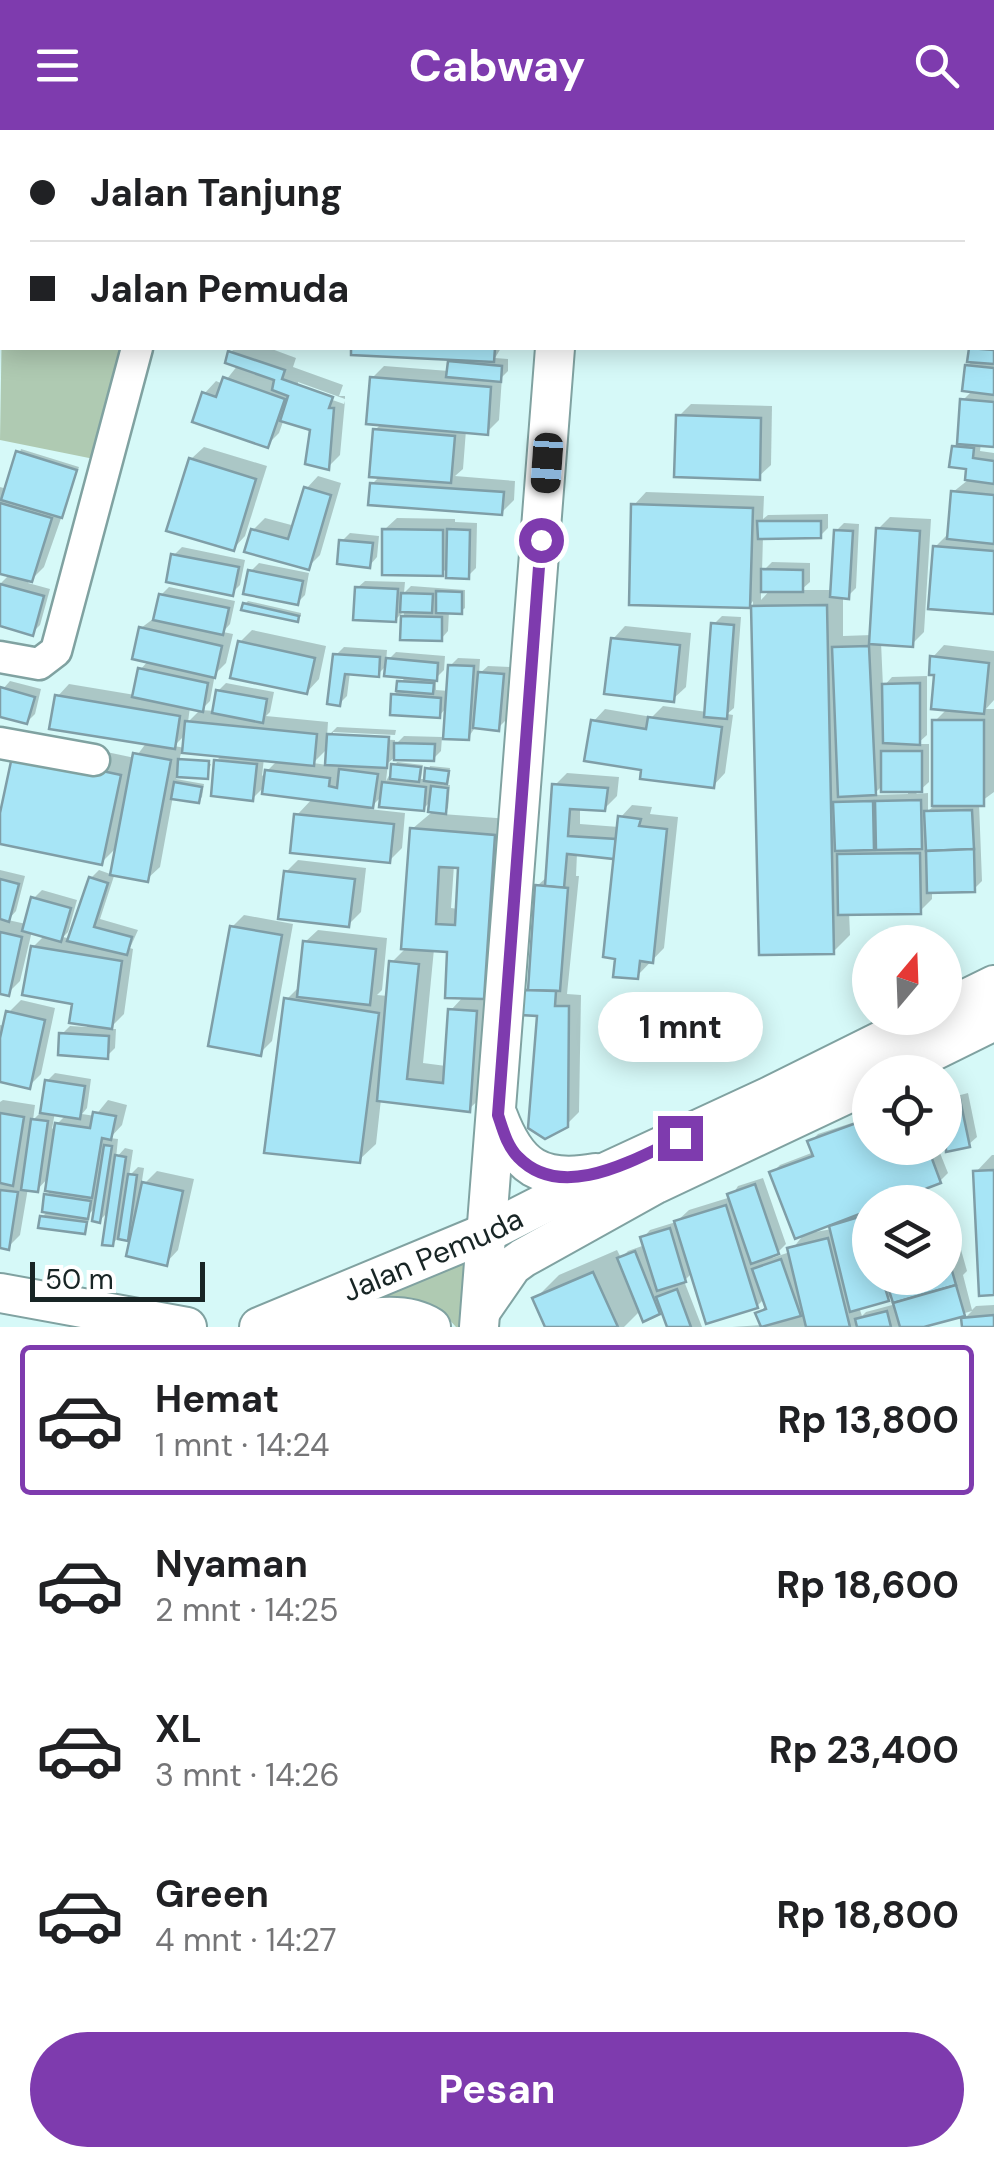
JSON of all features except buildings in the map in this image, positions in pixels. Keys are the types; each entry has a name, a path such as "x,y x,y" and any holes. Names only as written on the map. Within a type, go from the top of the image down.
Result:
{"main road":[{"path":"480,1319 556,350"},
{"path":"962,1001 994,985"},
{"path":"925,1055 994,1022"},
{"name":"Jalan Pemuda","path":"259,1327 488,1232 894,1035"},
{"name":"Jalan Pemuda","path":"480,1319 512,1266 524,1258 656,1184 852,1091"},
{"path":"498,1115 507,1142 518,1158 536,1171 579,1176 608,1171"},
{"path":"16,1295 182,1327"},
{"path":"16,1295 67,1312 87,1327"},
{"name":"Jalan Pemuda","path":"324,1327 408,1317 431,1327"}],"street":[{"path":"0,657 39,664 56,651 136,350"},
{"path":"0,743 94,760"}],"green space":[{"path":"1,350 131,350 99,460 0,440"},
{"path":"465,1257 466,1327 456,1327 446,1316 354,1308"}],"route":[{"path":"541,540 498,1115 507,1142 518,1158 536,1171 556,1176 608,1171 680,1138"}]}
